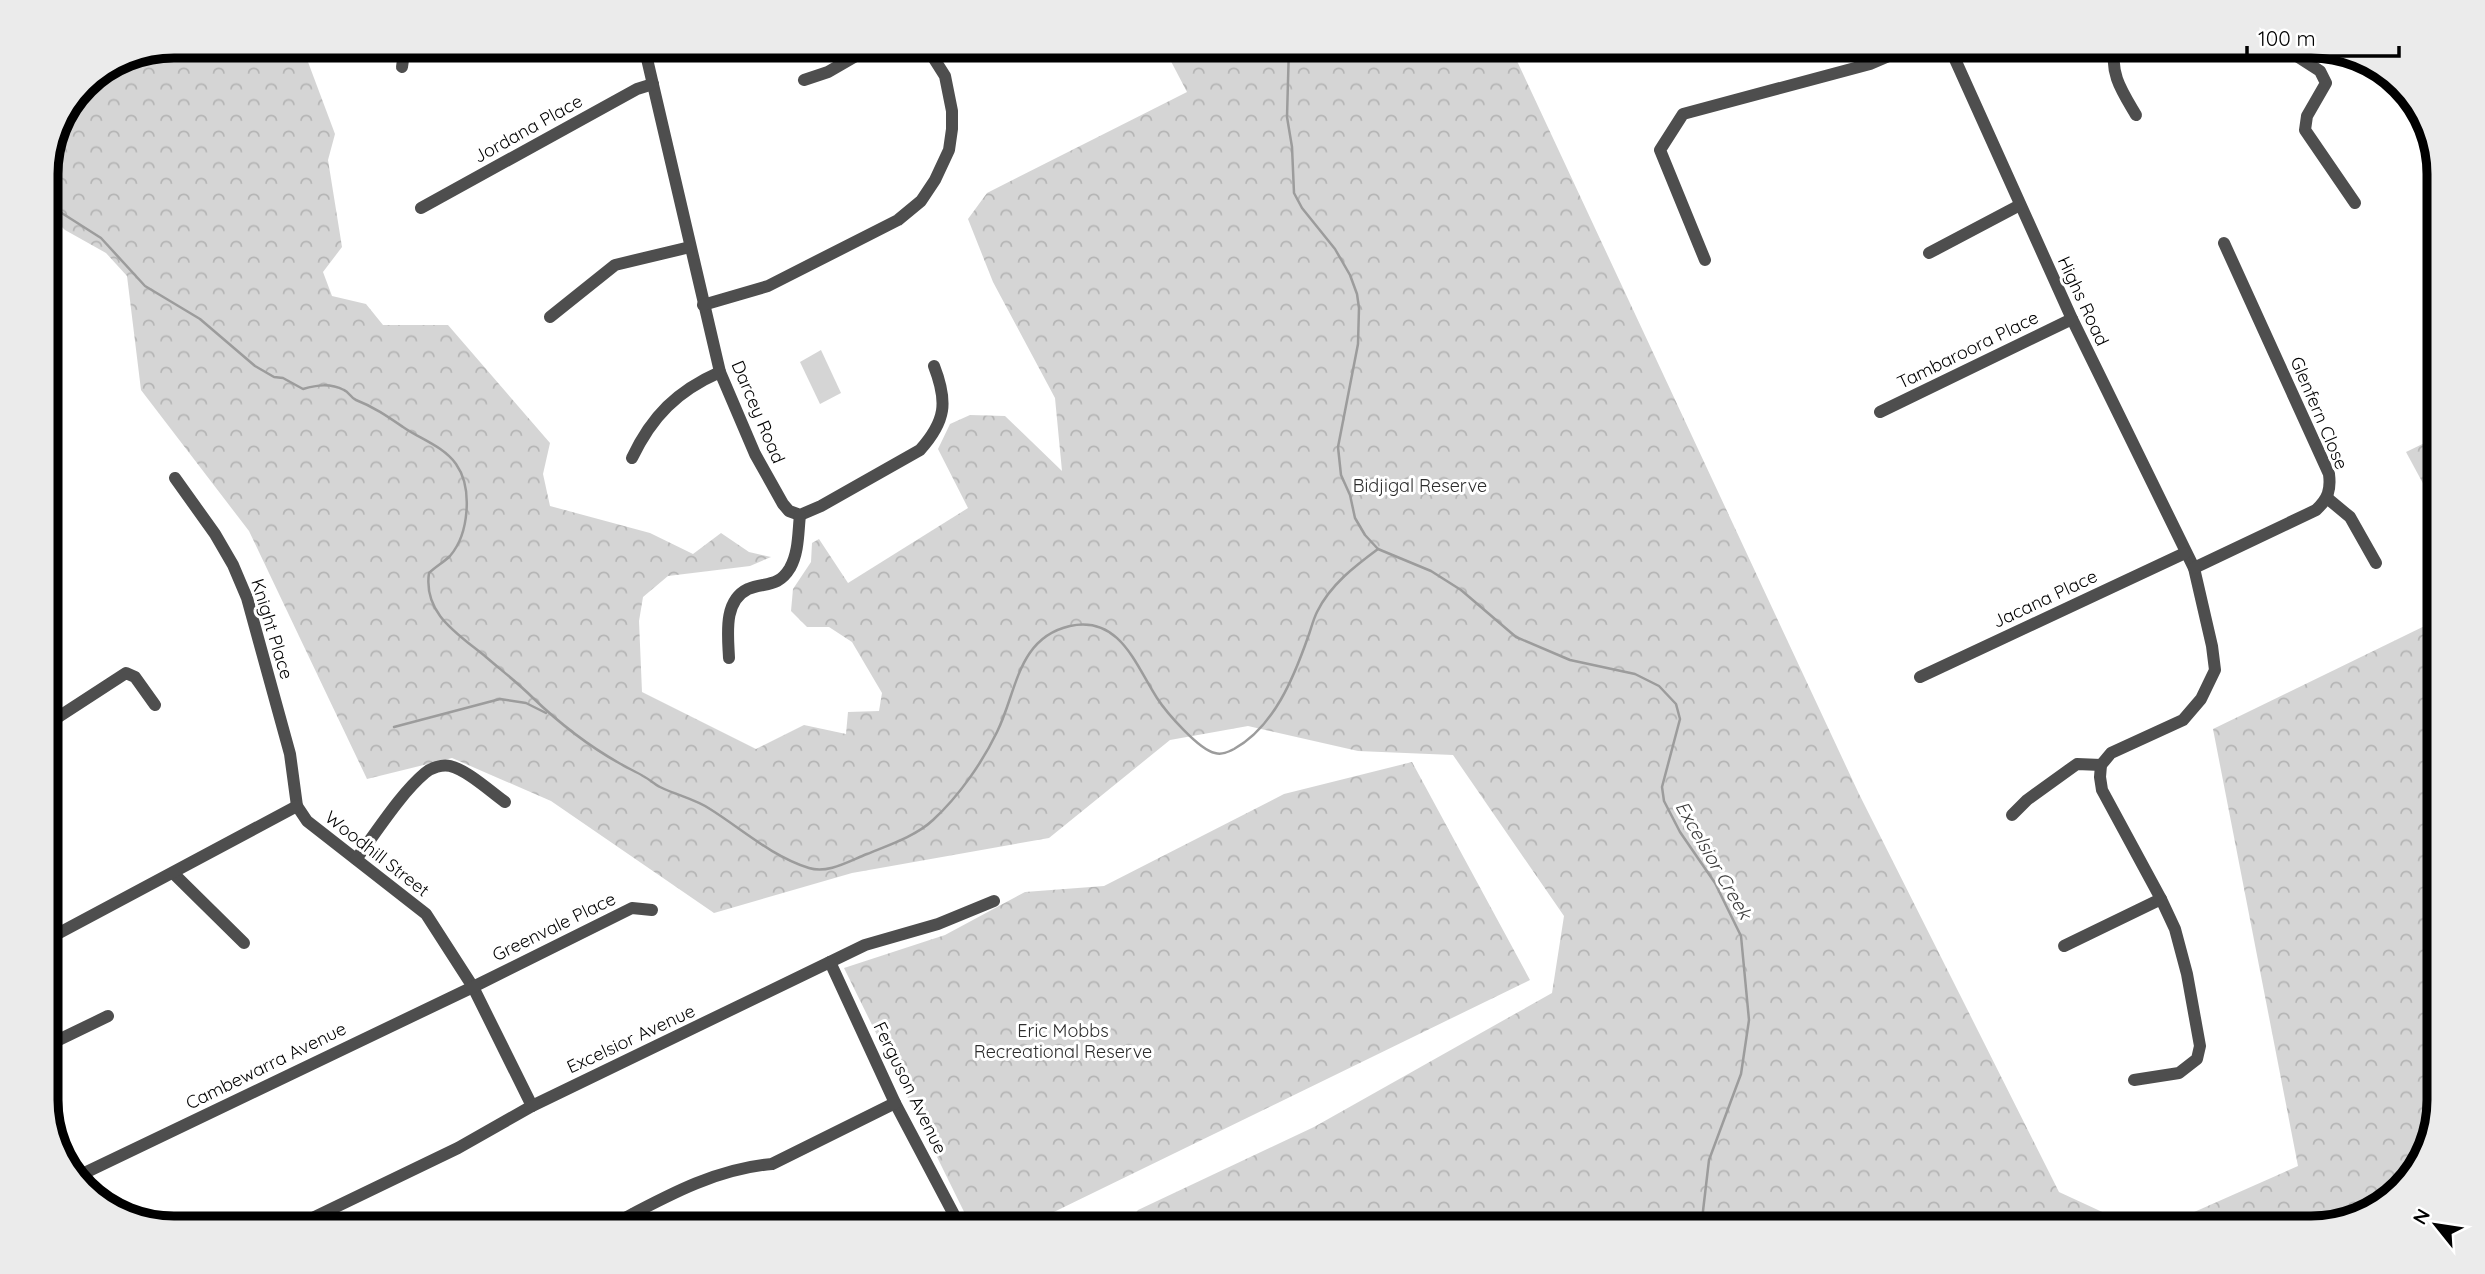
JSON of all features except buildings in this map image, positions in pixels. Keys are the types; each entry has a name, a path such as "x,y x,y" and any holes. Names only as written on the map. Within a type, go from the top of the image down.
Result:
{"street":[{"path":"402,67 403,58"},
{"name":"Darcey Road","path":"647,58 720,372 755,454 783,504 789,511 800,515"},
{"path":"804,80 828,72 852,58"},
{"path":"703,305 768,286 898,220 921,201 935,180 949,150 952,120 945,76 934,58"},
{"path":"1705,260 1660,150 1683,114 1884,58"},
{"name":"Highs Road","path":"1953,58 2072,319 2194,568 2213,646 2215,670 2201,699 2183,720 2111,753 2101,765"},
{"path":"2114,58 2116,79 2136,115"},
{"path":"2300,58 2320,71 2326,83 2307,116 2305,130 2355,203"},
{"name":"Jordana Place","path":"421,208 637,89 653,84"},
{"path":"1929,253 2020,205"},
{"name":"Glenfern Close","path":"2194,568 2316,510 2327,498 2331,487 2329,474 2224,243"},
{"path":"550,317 615,265 690,247"},
{"name":"Tambaroora Place","path":"1880,412 2072,319"},
{"path":"729,658 730,612 737,598 748,589 764,587 778,581 790,569 796,553 800,515 920,450 940,422 943,409 941,385 934,366"},
{"path":"632,458 642,437 663,411 693,384 720,372"},
{"name":"Knight Place","path":"175,478 215,534 233,565 247,598 289,754 297,806"},
{"path":"2327,498 2350,517 2376,564"},
{"name":"Jacana Place","path":"1920,677 2185,553"},
{"path":"58,717 126,673 135,677 155,705"},
{"path":"2012,815 2027,800 2077,764 2101,765 2102,790 2175,929 2188,974 2200,1046 2197,1059 2179,1073 2134,1080"},
{"path":"356,859 414,785 426,772 437,766 449,765 505,802"},
{"path":"58,934 297,806"},
{"name":"Woodhill Street","path":"297,806 307,821 426,914 473,987 532,1106"},
{"path":"173,873 244,943"},
{"path":"2064,946 2161,899"},
{"name":"Excelsior Avenue","path":"317,1216 458,1148 532,1106 865,945 938,924 994,901"},
{"name":"Greenvale Place","path":"473,987 632,908 652,910"},
{"name":"Ferguson Avenue","path":"830,962 895,1103 955,1216"},
{"name":"Cambewarra Avenue","path":"83,1174 473,987"},
{"path":"58,1040 108,1016"},
{"path":"629,1216 706,1178 746,1167 772,1164 895,1103"}],"green space":[{"name":"Bidjigal Reserve","path":"306,58 335,134 328,160 342,247 323,272 332,296 366,304 383,325 448,325 550,443 543,474 550,506 650,533 693,554 721,533 749,552 771,557 750,566 668,576 643,597 639,621 642,692 756,749 804,725 846,734 848,712 879,711 882,693 852,642 829,627 807,627 791,611 793,589 811,562 812,543 819,539 848,583 968,508 938,449 950,424 970,415 1005,416 1062,471 1055,398 993,282 968,219 987,193 1187,92 1169,58 1516,58 1859,794 2059,1192 2111,1216 1133,1216 1138,1210 1314,1127 1552,993 1564,916 1453,755 1358,751 1248,726 1170,740 1049,838 852,873 714,913 551,801 452,758 367,779 249,531 141,390 127,276 106,253 58,223 58,166 62,144 77,109 109,77 151,60"},
{"path":"821,350 841,393 820,404 800,362"},
{"path":"2427,442 2427,491 2406,452"},
{"path":"2427,625 2426,1116 2415,1152 2399,1177 2376,1197 2349,1210 2311,1216 2185,1216 2298,1166 2213,729"},
{"name":"Eric Mobbs Recreational Reserve","path":"1412,762 1530,980 1046,1216 966,1216 844,968 945,935 1025,892 1104,886 1284,794"}],"waterway":[{"name":"Excelsior Creek","path":"1289,58 1287,117 1292,147 1294,193 1302,208 1335,249 1357,294 1358,344 1338,447 1341,475 1350,495 1355,518 1365,535 1378,549 1431,571 1461,590 1516,637 1570,660 1635,674 1659,686 1676,704 1680,719 1662,787 1664,801 1680,832 1715,883 1741,936 1749,1020 1741,1074 1709,1160 1702,1216"},
{"path":"58,211 101,238 145,286 200,319 255,366 303,389 324,385 344,390 354,399 445,452 461,474 467,498 465,524 456,547 450,556 429,573 431,600 445,622 563,724 596,749 660,787 704,806 782,857 809,868 831,868 893,844 926,826 943,811 969,779 997,732 1029,654 1052,632 1070,626 1102,628 1114,636 1133,658 1161,704 1192,738 1215,753 1234,749 1260,728 1281,700 1322,602 1352,569 1378,549"},
{"path":"394,727 500,699 526,703 546,713"}]}
